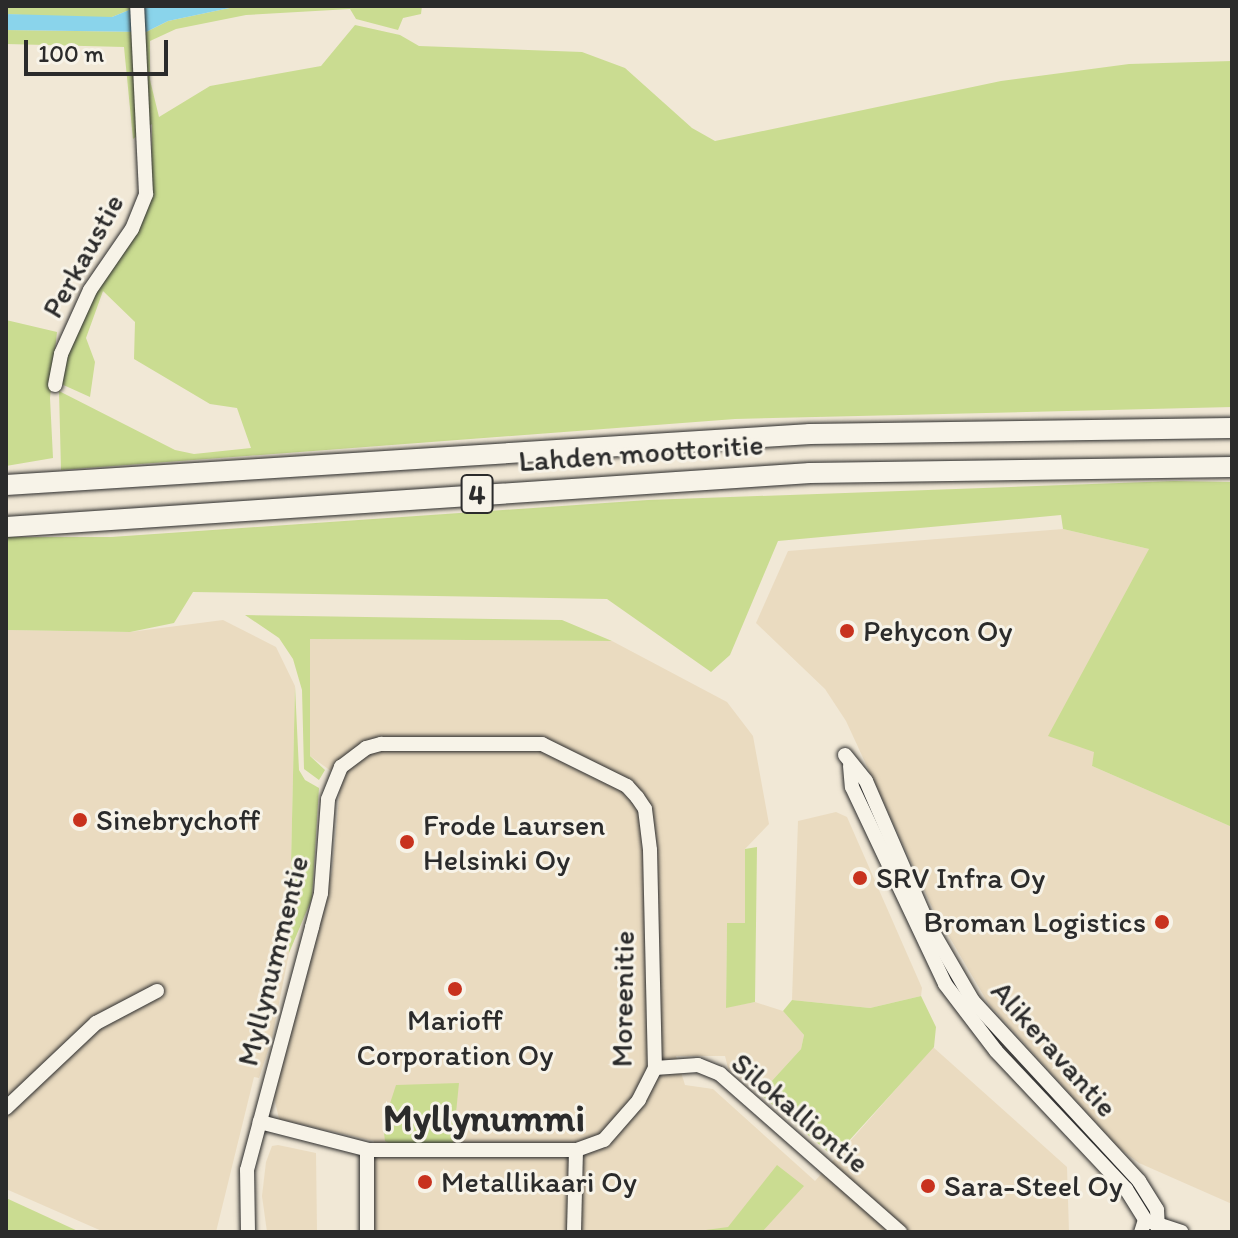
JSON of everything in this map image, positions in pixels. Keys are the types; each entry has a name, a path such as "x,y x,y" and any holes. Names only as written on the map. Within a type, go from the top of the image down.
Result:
{"highway":[{"name":"Lahden moottoritie","path":"6,485 810,434 1232,428"},
{"name":"Lahden moottoritie","path":"6,527 810,473 1232,467"}],"street":[{"name":"Perkaustie","path":"55,385 61,354 90,290 132,229 146,194 137,6"},
{"name":"Myllynummentie","path":"248,1232 245,1192 260,1122 321,893 328,799 341,767 366,748 381,744 542,744"},
{"name":"Moreenitie","path":"260,1122 367,1150 576,1150 604,1140 639,1100 655,1068 650,850 645,809 627,786 542,744"},
{"name":"Alikeravantie","path":"1143,1226 1126,1189 996,1051 945,984 852,787 848,761 866,781 927,922 973,1001 1139,1181 1159,1228"},
{"path":"6,1108 96,1023 157,991"},
{"name":"Silokalliontie","path":"655,1068 698,1065 720,1074 900,1232"},
{"path":"367,1150 367,1232"},
{"path":"574,1232 576,1150"},
{"path":"1143,1226 1181,1232"}],"shaded area":[{"path":"1063,529 1149,549 1092,766 1232,827 1232,1204 1139,1163 1118,1147 988,1003 933,909 846,721 825,689 756,623 788,551"},
{"path":"223,620 276,647 295,686 289,953 272,1038 259,1078 254,1077 216,1232 104,1232 6,1189 6,630 130,632"},
{"path":"310,639 612,641 727,702 753,736 769,824 745,849 745,924 727,923 726,1007 755,1002 783,1011 804,1035 801,1049 760,1094 728,1068 725,1056 676,1056 685,1085 713,1089 815,1181 933,1047 1067,1167 1069,1232 372,1232 374,1141 279,1119 274,1097 332,871 341,778 310,756"},
{"path":"836,812 847,817 922,988 921,996 870,1008 792,1000 798,821"},
{"path":"272,1146 316,1153 317,1232 267,1232 262,1196 266,1162"}],"green space":[{"path":"6,6 139,6 112,17 71,18 6,14"},
{"path":"239,6 422,6 421,14 403,18 398,30 356,19 350,9 246,15 176,29 150,41 150,80 159,117 210,86 321,66 355,25 400,35 419,46 582,52 625,68 692,128 715,141 1001,81 1129,64 1232,61 1232,407 735,419 61,470 59,391 175,450 194,454 251,448 237,408 210,404 134,359 135,322 103,291 86,338 95,362 90,397 59,383 78,321 151,196 152,124 133,139 124,47 6,44 6,30 146,32 168,21"},
{"path":"6,320 57,332 50,398 53,458 6,466"},
{"path":"1174,481 1232,482 1232,827 1092,766 1094,752 1048,736 1149,549 1063,529 1061,515 778,541 730,655 711,672 607,599 193,592 174,623 130,632 6,630 6,537 111,537 648,500"},
{"path":"245,615 562,620 612,641 310,639 310,756 325,770 319,780 304,769 302,690 293,659 279,638"},
{"path":"295,686 299,770 305,780 319,788 312,898 289,953"},
{"path":"757,847 755,1002 726,1008 727,923 745,923 745,849"},
{"path":"921,996 936,1027 934,1047 846,1144 828,1152 760,1094 801,1049 804,1035 783,1011 792,1000 870,1008"},
{"path":"459,1083 453,1143 392,1145 385,1141 383,1125 396,1085"},
{"path":"777,1165 804,1186 762,1232 691,1232 728,1227"},
{"path":"6,1198 80,1232 6,1232"}],"water":[{"path":"139,6 239,6 168,21 146,32 6,30 6,14 112,17"}],"place":[{"name":"Pehycon Oy","path":"847,631"},
{"name":"Sinebrychoff","path":"80,820"},
{"name":"Frode Laursen Helsinki Oy","path":"407,842"},
{"name":"SRV Infra Oy","path":"860,878"},
{"name":"Broman Logistics","path":"1162,922"},
{"name":"Marioff Corporation Oy","path":"455,989"},
{"name":"Metallikaari Oy","path":"425,1182"},
{"name":"Sara-Steel Oy","path":"928,1186"}],"district":[{"name":"Myllynummi","path":"484,1119"}]}
